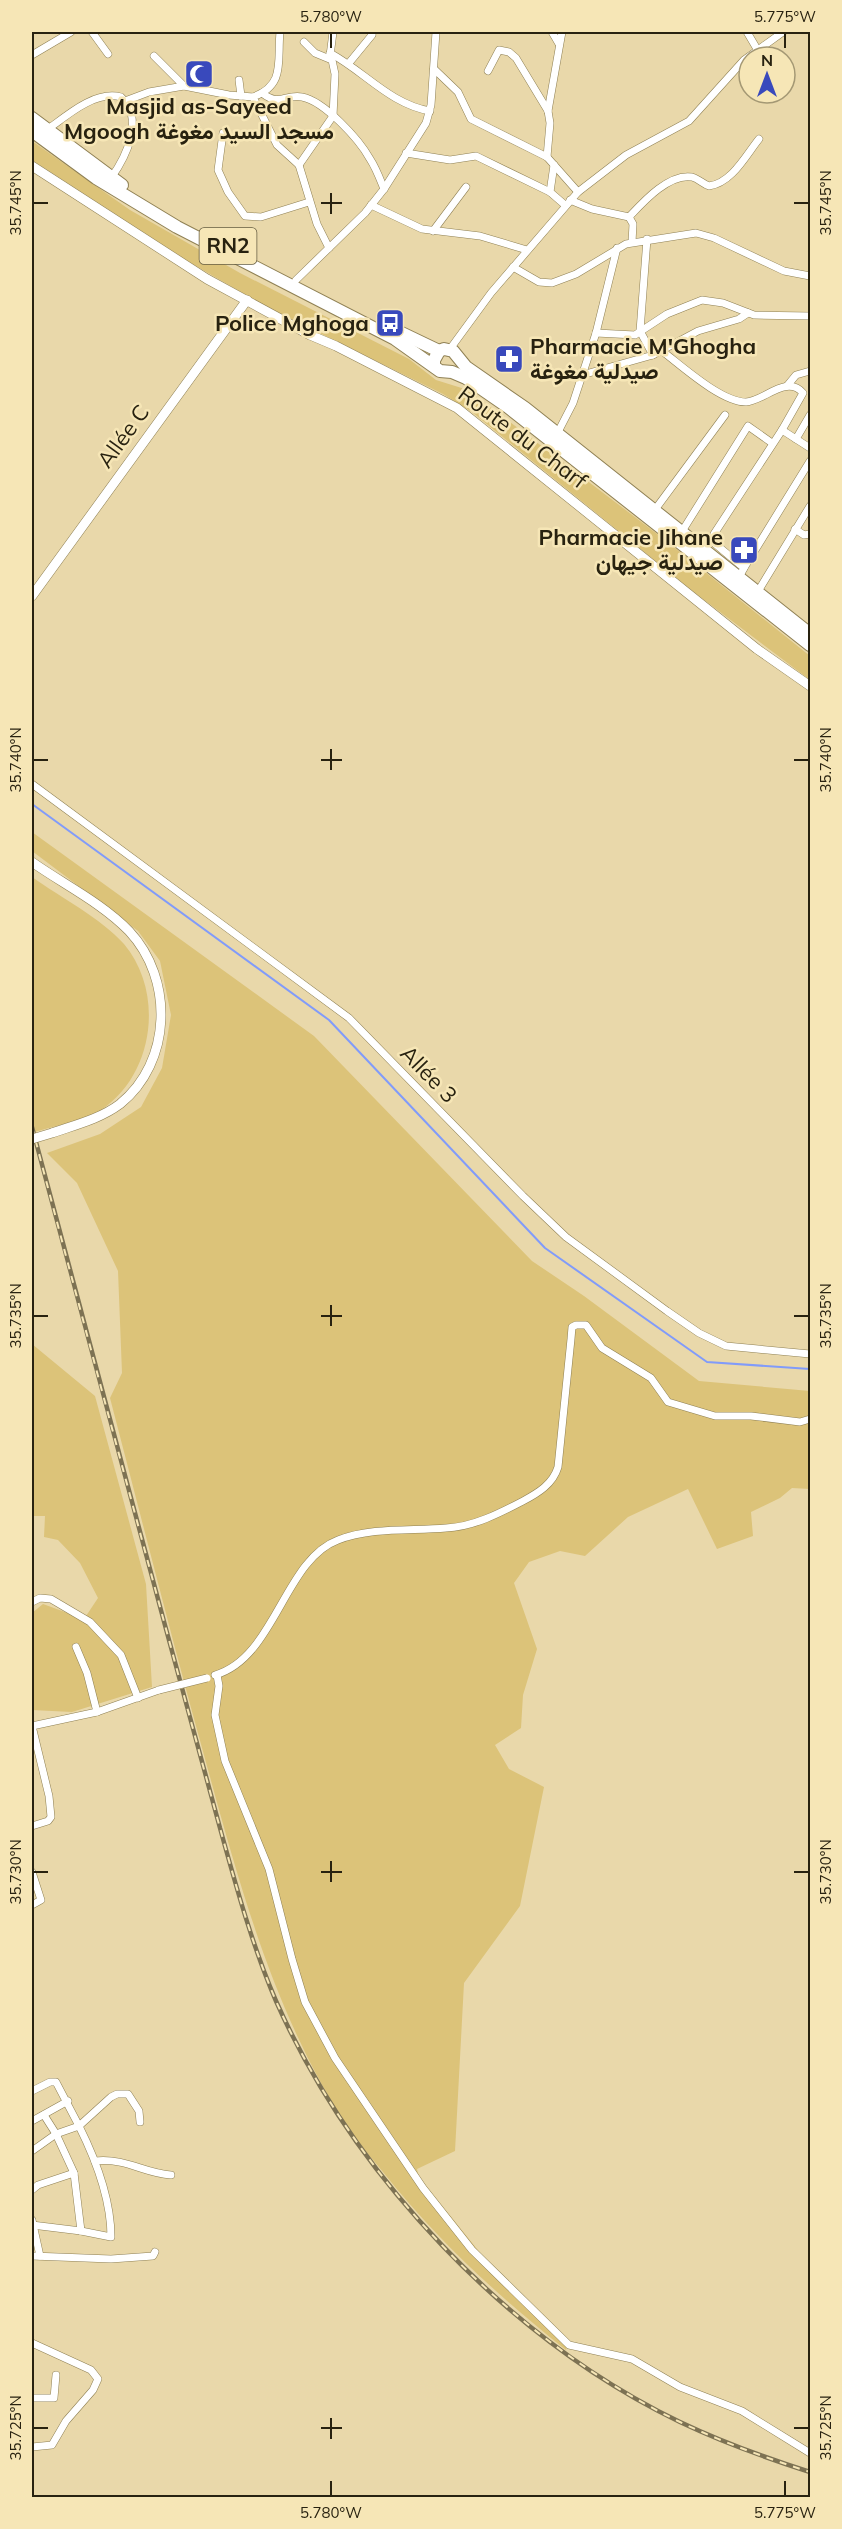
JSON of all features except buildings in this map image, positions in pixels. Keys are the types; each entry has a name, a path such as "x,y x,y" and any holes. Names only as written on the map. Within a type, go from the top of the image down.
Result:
{"highway":[{"name":"RN2","path":"32,118 111,178 204,233 296,280 457,355 459,360 557,434 681,533 741,573 757,593 810,634"},
{"name":"RN2","path":"32,131 96,178 170,223 395,339 443,372 452,372 471,381 508,407 810,645"},
{"path":"434,365 434,360 445,350"},
{"path":"452,372 459,360"}],"street":[{"path":"32,55 71,32"},
{"path":"93,32 108,54"},
{"path":"125,101 149,92 184,86 241,96 262,93 271,88 278,73 280,32"},
{"path":"299,165 333,116 335,75 330,56 333,32"},
{"path":"296,280 371,205 384,189 426,123 430,111 436,32"},
{"path":"552,32 559,44"},
{"path":"546,157 550,123 548,111 562,32"},
{"path":"747,32 755,45"},
{"path":"763,45 783,32"},
{"path":"349,63 372,35"},
{"path":"304,42 315,53 349,63 405,105 430,111"},
{"path":"488,71 498,50 509,52 520,64 548,111"},
{"path":"154,56 184,86"},
{"path":"434,69 458,92 471,118 546,157 578,192"},
{"path":"445,350 578,192 626,155 689,121 737,70"},
{"path":"239,80 241,96"},
{"path":"262,93 268,98 279,101 303,97 317,103 333,116 370,158 384,189"},
{"path":"47,130 84,104 113,95 121,97 125,101 132,124 130,146 111,178"},
{"path":"253,96 277,145 299,165 320,233 329,248"},
{"path":"223,133 218,170 228,192 245,216 261,217 309,202"},
{"path":"630,217 647,197 675,180 693,177 709,186 721,182 737,167 759,139"},
{"path":"406,153 450,160 477,156 568,203 630,217"},
{"path":"550,192 555,165"},
{"name":"Route du Charf","path":"32,166 207,279 309,334 457,408 757,649 810,686"},
{"path":"433,231 466,187"},
{"path":"371,205 416,226 433,231 480,236 527,250"},
{"path":"630,217 633,224 632,242"},
{"path":"513,267 539,282 552,283 576,274 617,248 632,242 680,234 704,235 784,271 810,276"},
{"path":"647,239 640,333 653,355"},
{"path":"557,434 570,411 596,333 617,248"},
{"name":"Allée C","path":"32,596 247,300"},
{"path":"596,333 625,335 640,333 667,314 702,300 723,303 748,313 810,316"},
{"path":"582,375 653,355 698,332 739,319 748,313"},
{"path":"662,351 716,390 734,400 749,402 787,386 796,375 810,371"},
{"path":"787,386 801,390 802,396 713,537 713,542 741,573 810,461"},
{"path":"654,511 725,415"},
{"path":"796,439 810,416"},
{"path":"681,533 748,426 772,443"},
{"path":"782,430 810,448"},
{"path":"757,593 810,507"},
{"path":"795,529 804,535 810,534"},
{"name":"Allée 3","path":"32,783 349,1018 566,1237 667,1311 699,1333 726,1346 810,1353"},
{"path":"32,862 106,912 128,931 149,961 156,979 161,1001 162,1023 152,1061 133,1091 120,1104 104,1114 32,1138"},
{"path":"32,1826 48,1821 51,1817 49,1796 32,1726 97,1712 159,1690 229,1671 245,1660 309,1562 331,1543 371,1533 446,1528 469,1524 510,1508 549,1484 558,1467 572,1327 586,1325 602,1348 651,1378 668,1402 680,1407 715,1416 751,1416 800,1422 810,1419"},
{"path":"32,1602 40,1598 51,1599 90,1622 121,1655 138,1698"},
{"path":"76,1647 87,1673 97,1712"},
{"path":"217,1675 219,1686 215,1715 219,1737 236,1790 269,1869 305,2002 335,2058 423,2188 478,2257 569,2345 632,2359 680,2388 742,2411 810,2453"},
{"path":"32,1872 41,1900 32,1905"},
{"path":"32,2091 56,2082 68,2101 95,2161 110,2213 111,2237 32,2225"},
{"path":"32,2151 56,2134 79,2126 104,2102 122,2093 132,2097 139,2111 140,2122"},
{"path":"32,2121 68,2101"},
{"path":"44,2115 56,2134 74,2173 81,2231"},
{"path":"95,2161 132,2164 155,2174 171,2175"},
{"path":"32,2190 43,2183 74,2173"},
{"path":"32,2220 36,2256 111,2259 153,2256 155,2252"},
{"path":"32,2343 91,2370 98,2379 93,2391 66,2421 52,2445 32,2447"},
{"path":"32,2398 54,2398 56,2375"}],"shaded area":[{"path":"32,141 130,210 240,273 409,359 436,380 468,390 665,540 810,656 810,680 691,590 472,412 443,394 265,306 189,262 32,160"},
{"path":"32,832 314,1036 532,1261 584,1296 699,1381 810,1391 810,1489 792,1488 780,1498 751,1512 753,1536 717,1549 688,1489 628,1517 585,1556 560,1551 529,1562 514,1583 537,1649 523,1695 521,1728 495,1745 509,1769 544,1787 520,1906 464,1983 455,2151 417,2169 419,2177 485,2259 569,2341 566,2350 492,2288 447,2244 356,2139 326,2091 303,2047 264,1956 220,1814 110,1398 122,1373 118,1271 77,1183 47,1153 100,1134 141,1107 162,1068 171,1015 160,961 138,931 32,851"},
{"path":"32,877 92,917 115,934 124,944 137,964 145,986 149,1009 148,1032 142,1055 133,1076 119,1095 95,1114 32,1133"},
{"path":"32,1344 95,1396 146,1584 152,1687 72,1712 32,1710 32,1613 43,1604 84,1619 98,1598 80,1563 58,1540 44,1537 45,1516 32,1516"}],"waterway":[{"path":"32,804 329,1020 545,1248 707,1362 810,1369"}],"railway":[{"path":"32,1127 238,1893 267,1980 308,2066 347,2129 392,2189 442,2246 497,2298 555,2346 616,2387 680,2422 744,2449 810,2472"}],"place":[{"name":"Masjid as-Sayeed Mgoogh مسجد السيد مغوغة","path":"199,74"},
{"name":"Police Mghoga","path":"390,323"},
{"name":"Pharmacie M'Ghogha صيدلية مغوغة","path":"509,359"},
{"name":"Pharmacie Jihane صيدلية جيهان","path":"744,550"}]}
